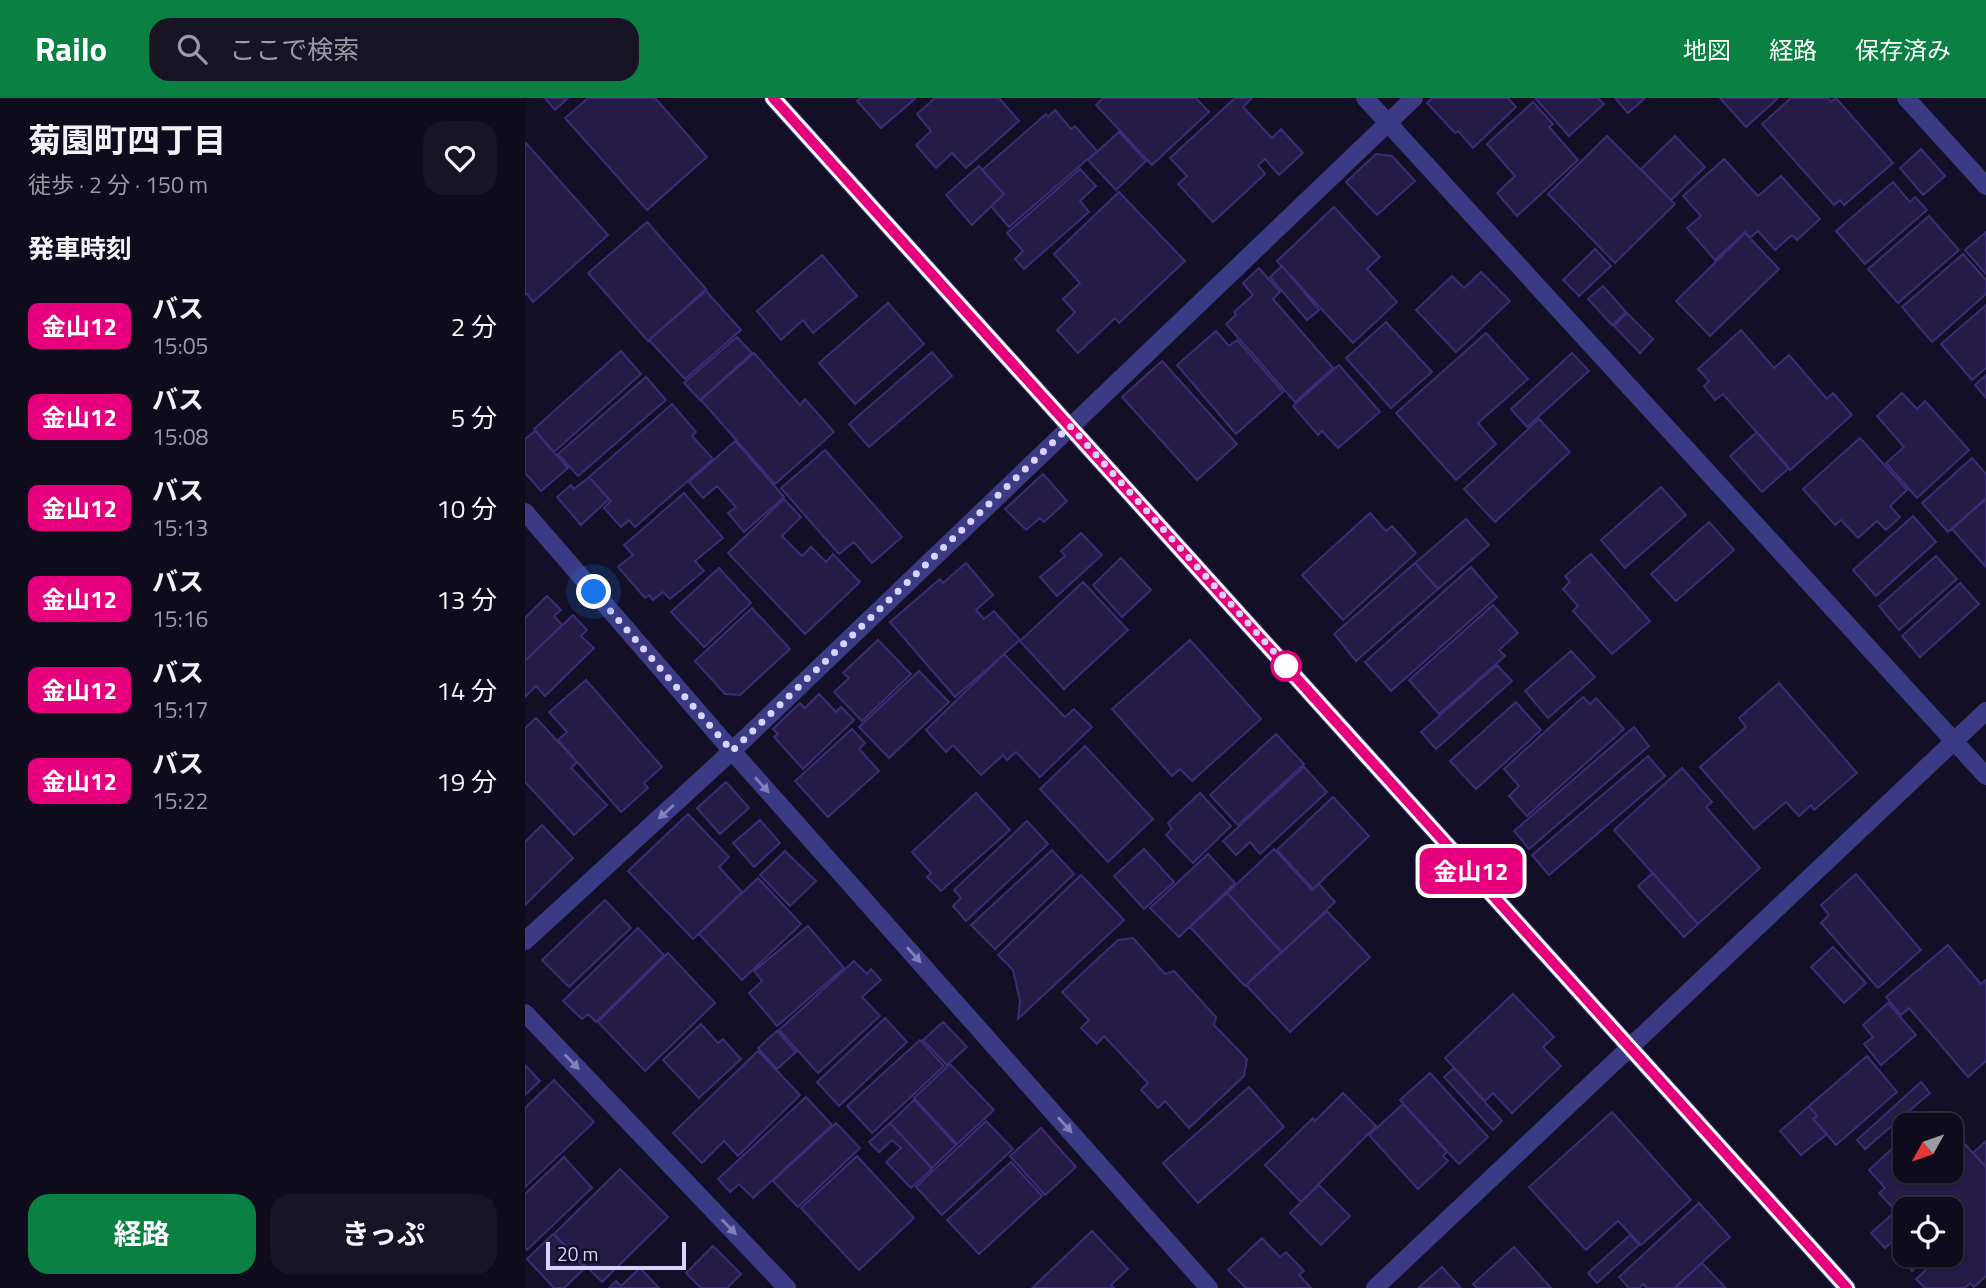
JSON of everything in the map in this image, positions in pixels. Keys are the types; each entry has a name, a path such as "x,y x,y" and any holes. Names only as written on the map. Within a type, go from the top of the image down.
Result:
{"street":[{"path":"773,98 1847,1288"},
{"path":"1364,98 1986,776"},
{"path":"525,941 732,751 1414,98"},
{"path":"1906,98 1986,186"},
{"path":"525,512 732,751 1209,1288"},
{"path":"1375,1288 1986,710"},
{"path":"525,1013 787,1288"}],"building":[{"path":"545,98 568,98 555,110"},
{"path":"588,98 655,98 707,157 647,210 565,118"},
{"path":"861,98 916,98 881,128 857,101"},
{"path":"935,98 999,98 1019,121 966,168 952,153 936,168 916,145 931,131 917,114"},
{"path":"1103,98 1196,98 1209,112 1152,165 1096,105"},
{"path":"1235,98 1252,98 1243,107 1272,138 1281,129 1303,153 1279,175 1265,159 1258,165 1265,174 1213,222 1178,184 1187,176 1170,158"},
{"path":"1432,98 1508,98 1516,107 1473,148 1427,103"},
{"path":"1535,98 1598,98 1604,104 1569,136"},
{"path":"1615,98 1645,98 1628,113"},
{"path":"1720,98 1778,98 1746,127"},
{"path":"1791,98 1827,98 1831,102 1836,98 1893,163 1844,205 1840,200 1834,205 1762,124"},
{"path":"1533,102 1553,124 1549,127 1578,160 1517,216 1497,193 1515,176 1487,144"},
{"path":"1055,110 1071,129 1075,126 1097,151 1009,227 991,206 1004,194 982,170 1046,114 1048,117"},
{"path":"1119,132 1146,161 1116,190 1088,160"},
{"path":"1607,136 1675,204 1615,263 1548,194"},
{"path":"1675,136 1705,167 1671,200 1641,169"},
{"path":"525,142 608,235 533,302 525,294"},
{"path":"1921,149 1945,176 1923,195 1900,168"},
{"path":"1376,154 1392,156 1415,181 1377,215 1346,182"},
{"path":"1724,159 1758,196 1781,176 1820,219 1797,240 1792,235 1775,250 1758,231 1750,238 1745,232 1715,260 1687,228 1701,216 1683,196"},
{"path":"979,166 1004,194 972,225 946,195"},
{"path":"1080,169 1096,186 1080,201 1089,212 1024,269 1015,259 1023,251 1007,233"},
{"path":"1893,182 1910,202 1915,197 1927,210 1865,264 1836,231"},
{"path":"1119,192 1185,261 1119,323 1115,318 1078,353 1057,330 1075,312 1063,299 1080,283 1054,254"},
{"path":"1334,207 1380,257 1367,269 1397,302 1353,343 1277,261"},
{"path":"1929,216 1959,250 1898,303 1868,269"},
{"path":"647,222 706,289 648,341 588,273"},
{"path":"1986,232 1986,274 1965,250"},
{"path":"1745,233 1779,269 1710,336 1676,301"},
{"path":"1595,249 1611,266 1579,296 1563,280"},
{"path":"1963,254 1986,280 1986,294 1932,342 1902,307"},
{"path":"822,255 857,296 813,333 803,320 781,340 757,311"},
{"path":"1282,266 1319,310 1307,320 1270,277"},
{"path":"1259,268 1280,292 1273,299 1333,368 1295,402 1226,324 1236,315 1234,312 1253,295 1243,283"},
{"path":"1481,272 1510,301 1456,352 1416,310 1452,276 1464,288"},
{"path":"1603,286 1626,312 1612,325 1588,299"},
{"path":"706,291 741,330 685,379 649,340"},
{"path":"888,303 924,344 855,404 819,363"},
{"path":"1986,305 1986,368 1972,380 1941,344"},
{"path":"1627,313 1653,339 1640,353 1614,326"},
{"path":"1386,322 1432,372 1391,408 1346,358"},
{"path":"1741,330 1774,368 1789,355 1827,399 1833,393 1852,415 1790,470 1723,394 1715,400 1704,386 1709,381 1698,369"},
{"path":"1216,331 1229,346 1237,340 1283,392 1236,434 1177,365"},
{"path":"1486,333 1528,379 1478,423 1496,444 1456,480 1396,413"},
{"path":"737,337 752,353 700,400 684,383"},
{"path":"621,351 641,374 554,452 534,429"},
{"path":"932,352 952,376 869,447 849,424"},
{"path":"754,353 800,405 805,399 834,432 775,484 701,400"},
{"path":"1572,353 1589,371 1527,427 1511,409"},
{"path":"1162,361 1237,444 1197,480 1122,397"},
{"path":"1339,365 1380,412 1338,448 1322,431 1318,435 1293,406"},
{"path":"1986,375 1986,398 1975,385"},
{"path":"646,377 666,400 578,476 558,454"},
{"path":"1902,393 1917,409 1925,401 1969,450 1917,498 1886,463 1904,447 1877,416"},
{"path":"672,404 696,432 692,436 713,459 635,527 629,520 621,527 604,508 611,501 589,477"},
{"path":"1539,419 1570,452 1495,522 1464,489"},
{"path":"535,431 568,468 541,491 525,473 525,439"},
{"path":"1757,432 1789,468 1762,492 1730,456"},
{"path":"1860,438 1907,490 1890,506 1900,517 1886,530 1877,521 1858,538 1841,520 1835,525 1803,489"},
{"path":"735,441 784,497 744,532 728,513 736,507 717,486 703,498 689,482"},
{"path":"825,450 902,537 872,563 854,542 839,554 781,488"},
{"path":"1972,458 1986,474 1986,498 1948,532 1922,503"},
{"path":"1043,474 1067,501 1044,522 1040,518 1026,530 1005,509"},
{"path":"589,477 609,499 581,525 557,497 571,485 574,489"},
{"path":"1661,487 1686,515 1625,568 1601,540"},
{"path":"684,493 723,538 695,561 704,571 670,599 663,592 653,600 649,595 645,598 618,567 633,555 624,545"},
{"path":"784,499 801,517 782,536 802,556 811,547 826,562 833,554 860,582 805,634 728,553"},
{"path":"1986,499 1986,567 1952,529"},
{"path":"1370,513 1386,531 1392,526 1416,553 1343,620 1302,575"},
{"path":"1913,516 1936,542 1876,596 1853,570"},
{"path":"1466,519 1489,545 1438,589 1415,563"},
{"path":"1709,522 1734,550 1676,601 1651,574"},
{"path":"1081,533 1102,555 1057,596 1040,577 1065,556 1061,551"},
{"path":"1591,554 1650,621 1612,654 1573,611 1578,606 1563,589 1570,582 1565,576"},
{"path":"1936,556 1957,579 1899,630 1879,606"},
{"path":"1121,558 1151,590 1122,617 1093,585"},
{"path":"966,563 993,595 976,610 984,619 994,611 1020,640 955,697 890,622 940,579 943,583"},
{"path":"1415,563 1438,589 1356,661 1334,634"},
{"path":"1471,567 1497,597 1391,691 1365,662"},
{"path":"719,568 751,603 704,647 671,612"},
{"path":"1083,582 1128,630 1064,689 1020,641"},
{"path":"1960,583 1979,604 1920,657 1902,636"},
{"path":"547,596 561,610 554,616 562,625 525,661 525,618"},
{"path":"1493,605 1518,633 1499,650 1505,656 1439,714 1409,680"},
{"path":"752,608 790,649 740,695 725,694 695,661"},
{"path":"573,615 587,630 581,636 594,648 545,696 536,686 525,697 525,661"},
{"path":"878,640 911,674 862,721 834,692 849,678 843,673"},
{"path":"1190,640 1261,719 1192,781 1180,769 1172,776 1112,709"},
{"path":"1571,651 1595,677 1548,718 1525,691"},
{"path":"1004,654 1065,717 1074,709 1092,727 1040,777 1016,752 1007,760 1003,755 981,775 953,745 946,752 926,730"},
{"path":"1497,665 1512,681 1436,749 1421,732"},
{"path":"919,671 949,702 889,758 859,727"},
{"path":"586,680 662,767 644,783 648,788 621,812 558,740 567,732 549,712"},
{"path":"1779,683 1857,773 1814,810 1811,805 1799,816 1786,802 1754,829 1700,767 1746,727 1739,718"},
{"path":"819,694 836,712 841,707 854,720 803,769 774,737 778,734 773,729 800,703 805,708"},
{"path":"1583,697 1590,704 1596,698 1624,729 1527,816 1509,796 1519,786 1504,769"},
{"path":"1516,702 1541,730 1476,789 1450,761"},
{"path":"536,718 577,762 571,768 607,805 574,835 525,782 525,728"},
{"path":"1634,727 1649,746 1529,849 1514,831"},
{"path":"852,729 865,743 859,749 879,771 828,817 795,781"},
{"path":"1276,734 1304,764 1238,825 1210,795"},
{"path":"1085,746 1153,819 1108,862 1040,789"},
{"path":"1648,756 1665,776 1549,875 1532,855"},
{"path":"1304,767 1327,792 1260,854 1250,842 1236,855 1223,841"},
{"path":"1682,768 1712,802 1706,807 1760,868 1698,924 1614,830"},
{"path":"726,782 749,808 720,834 697,808"},
{"path":"976,793 1010,830 941,891 927,877 931,873 912,852"},
{"path":"1200,793 1231,826 1193,863 1166,835 1172,829 1168,823"},
{"path":"1333,797 1369,836 1313,889 1277,850"},
{"path":"688,814 729,857 719,867 742,892 693,939 628,871"},
{"path":"760,820 780,843 754,867 733,843"},
{"path":"1027,821 1048,844 966,921 953,906 961,898 954,890"},
{"path":"542,825 573,858 525,905 525,842"},
{"path":"1144,849 1174,882 1144,909 1114,876"},
{"path":"1274,849 1312,890 1319,884 1335,902 1282,952 1227,893"},
{"path":"1052,850 1074,874 995,949 971,925"},
{"path":"785,851 816,881 790,906 760,875"},
{"path":"1208,854 1235,883 1179,937 1150,908"},
{"path":"1653,873 1698,924 1684,937 1638,886"},
{"path":"1856,874 1921,950 1878,988 1821,923 1829,915 1821,905"},
{"path":"1081,875 1124,920 1018,1019 1020,1001 1013,970 998,955"},
{"path":"758,878 801,924 742,980 699,934"},
{"path":"1227,893 1281,952 1245,986 1190,927"},
{"path":"605,900 631,928 569,987 542,960"},
{"path":"1327,911 1370,957 1290,1032 1246,985"},
{"path":"808,926 844,968 777,1026 749,993 762,981 754,971"},
{"path":"638,928 664,955 596,1022 588,1014 582,1019 563,1001"},
{"path":"1133,938 1165,974 1174,971 1216,1017 1214,1025 1247,1059 1244,1076 1189,1128 1165,1101 1158,1108 1141,1090 1148,1083 1104,1036 1097,1044 1081,1028 1089,1020 1062,992 1118,940"},
{"path":"1948,945 1981,984 1986,980 1986,1061 1968,1077 1909,1008 1901,1015 1886,997"},
{"path":"1833,947 1866,983 1844,1003 1811,967"},
{"path":"668,953 715,1003 645,1071 598,1022"},
{"path":"854,961 867,974 871,969 881,980 862,997 880,1016 818,1073 779,1030"},
{"path":"1513,994 1554,1037 1543,1047 1561,1066 1512,1113 1493,1093 1485,1101 1445,1058"},
{"path":"1888,1003 1916,1035 1881,1065 1864,1044 1873,1037 1863,1025"},
{"path":"885,1018 907,1042 839,1106 817,1082"},
{"path":"943,1022 967,1047 947,1065 923,1040"},
{"path":"701,1024 718,1043 723,1039 741,1059 699,1098 663,1060"},
{"path":"777,1031 796,1052 777,1069 758,1048"},
{"path":"920,1040 944,1066 872,1133 847,1106"},
{"path":"758,1051 800,1095 738,1156 724,1141 702,1163 673,1133"},
{"path":"1867,1056 1897,1092 1836,1145 1813,1119 1817,1116 1809,1106"},
{"path":"950,1064 994,1110 957,1144 914,1098"},
{"path":"525,1065 540,1081 525,1095"},
{"path":"1454,1068 1502,1121 1493,1130 1444,1077"},
{"path":"1430,1073 1488,1137 1459,1164 1400,1100"},
{"path":"554,1080 594,1122 525,1187 525,1108"},
{"path":"1921,1082 1930,1093 1907,1113 1893,1113 1893,1125 1865,1149 1857,1140"},
{"path":"1249,1087 1284,1127 1198,1203 1163,1163"},
{"path":"1343,1093 1376,1126 1301,1202 1265,1165"},
{"path":"806,1097 832,1125 753,1198 739,1184 730,1192 718,1179"},
{"path":"914,1100 956,1145 932,1168 890,1123"},
{"path":"1403,1104 1447,1152 1443,1156 1448,1161 1418,1189 1369,1135"},
{"path":"1809,1106 1817,1116 1813,1119 1827,1134 1801,1155 1780,1131"},
{"path":"1612,1112 1691,1200 1641,1245 1618,1221 1586,1250 1529,1187"},
{"path":"986,1121 1013,1149 942,1215 916,1187"},
{"path":"836,1123 860,1148 798,1207 773,1181"},
{"path":"890,1123 932,1169 911,1188 886,1162 901,1148 892,1140 879,1152 869,1142"},
{"path":"1041,1128 1076,1167 1045,1195 1010,1156"},
{"path":"1986,1141 1986,1167 1973,1153"},
{"path":"1963,1142 1986,1167 1986,1276 1974,1287 1970,1283 1965,1288 1925,1288 1916,1279 1926,1270 1924,1267 1963,1267 1963,1197 1893,1197 1893,1208 1879,1193 1885,1188 1869,1170 1893,1148 1893,1183 1963,1183"},
{"path":"857,1156 914,1218 859,1270 801,1208"},
{"path":"564,1157 592,1188 527,1250 525,1194"},
{"path":"1011,1162 1042,1196 979,1254 947,1220"},
{"path":"620,1169 668,1217 602,1282 554,1234"},
{"path":"1319,1185 1350,1216 1321,1245 1290,1213"},
{"path":"1699,1203 1730,1237 1674,1288 1647,1288 1643,1284 1639,1288 1629,1288 1619,1277"},
{"path":"1893,1214 1893,1243 1885,1248 1871,1233"},
{"path":"1092,1231 1128,1269 1111,1285 1114,1288 1032,1288"},
{"path":"553,1234 585,1268 564,1288 554,1288 527,1259"},
{"path":"1630,1235 1639,1245 1597,1283 1588,1273"},
{"path":"1262,1238 1280,1257 1286,1252 1304,1271 1299,1275 1311,1288 1246,1288 1228,1270"},
{"path":"713,1246 741,1274 727,1288 701,1288 686,1273"},
{"path":"1514,1247 1551,1288 1477,1288 1473,1284"},
{"path":"1702,1263 1726,1288 1675,1288"},
{"path":"1442,1267 1461,1288 1418,1288"},
{"path":"640,1268 659,1288 609,1288 616,1281 621,1286"}],"bus line":[{"name":"金山12","path":"773,98 1847,1288"}],"route":[{"path":"594,592 732,751 1070,426 1294,674 1286,666"}]}
